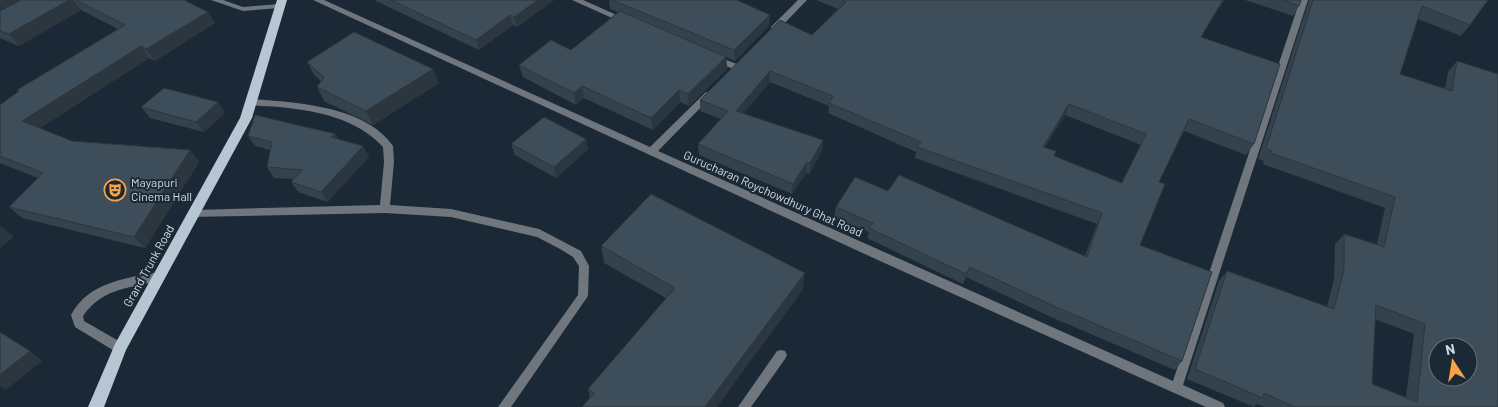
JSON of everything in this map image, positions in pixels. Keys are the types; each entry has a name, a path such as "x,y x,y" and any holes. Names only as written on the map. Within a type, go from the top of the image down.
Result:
{"main road":[{"name":"Grand Trunk Road","path":"96,407 120,348 246,118 280,3"}],"street":[{"path":"215,0 243,9 280,3"},
{"name":"Gurucharan Roychowdhury Ghat Road","path":"318,0 1219,407"},
{"path":"576,0 635,25"},
{"path":"770,34 804,0"},
{"path":"1176,388 1304,0"},
{"path":"708,56 739,64 729,74"},
{"path":"652,152 715,88"},
{"path":"250,102 295,104 334,114 369,128 388,146 389,162 385,209"},
{"path":"193,214 385,209 451,213 538,234 577,254 584,266 583,296 504,407"},
{"path":"120,348 79,324 77,315 83,305 100,290 159,276"},
{"path":"744,407 781,355"}],"building":[{"path":"21,0 69,0 9,34 0,31 0,11"},
{"path":"76,0 184,0 208,12 146,49 141,46 22,121 72,141 190,150 134,237 9,207 43,173 0,156 0,105 19,91 17,90 125,25"},
{"path":"391,0 538,0 514,17 510,15 476,40"},
{"path":"612,0 737,0 770,15 734,50"},
{"path":"843,0 1223,0 1201,37 1280,64 1254,144 1189,119 1159,182 1165,184 1140,245 1212,272 1182,361 1056,307 970,267 966,274 869,228 873,223 836,207 855,177 888,191 899,175 1087,257 1102,213 917,147 921,142 829,103 833,96 770,71 736,111 823,140 810,163 807,162 793,184 698,144 728,111 700,100 780,20 812,35 846,2","holes":["1069,104 1146,134 1122,183 1054,156 1056,151 1043,147"]},
{"path":"1283,0 1301,0 1299,6"},
{"path":"1313,0 1488,0 1470,25 1422,6 1400,74 1452,91 1457,61 1498,74 1498,407 1295,407 1264,393 1263,398 1195,369 1227,271 1334,309 1344,269 1344,234 1384,247 1395,197 1271,153 1272,151 1266,148","holes":["1376,305 1425,324 1417,402 1372,384"]},
{"path":"620,11 726,57 688,94 679,90 651,118 582,86 574,93 519,65 551,40 571,50"},
{"path":"354,32 433,69 366,111 317,87 324,77 307,62"},
{"path":"164,88 218,102 196,122 141,107"},
{"path":"255,115 336,134 331,137 363,146 321,192 291,182 302,170 267,167 272,142 248,136"},
{"path":"544,117 586,139 554,167 511,144"},
{"path":"651,194 805,273 705,407 582,407 594,393 588,389 675,288 601,246"},
{"path":"0,332 30,351 0,375"}],"place":[{"name":"Mayapuri Cinema Hall","path":"115,190"}]}
